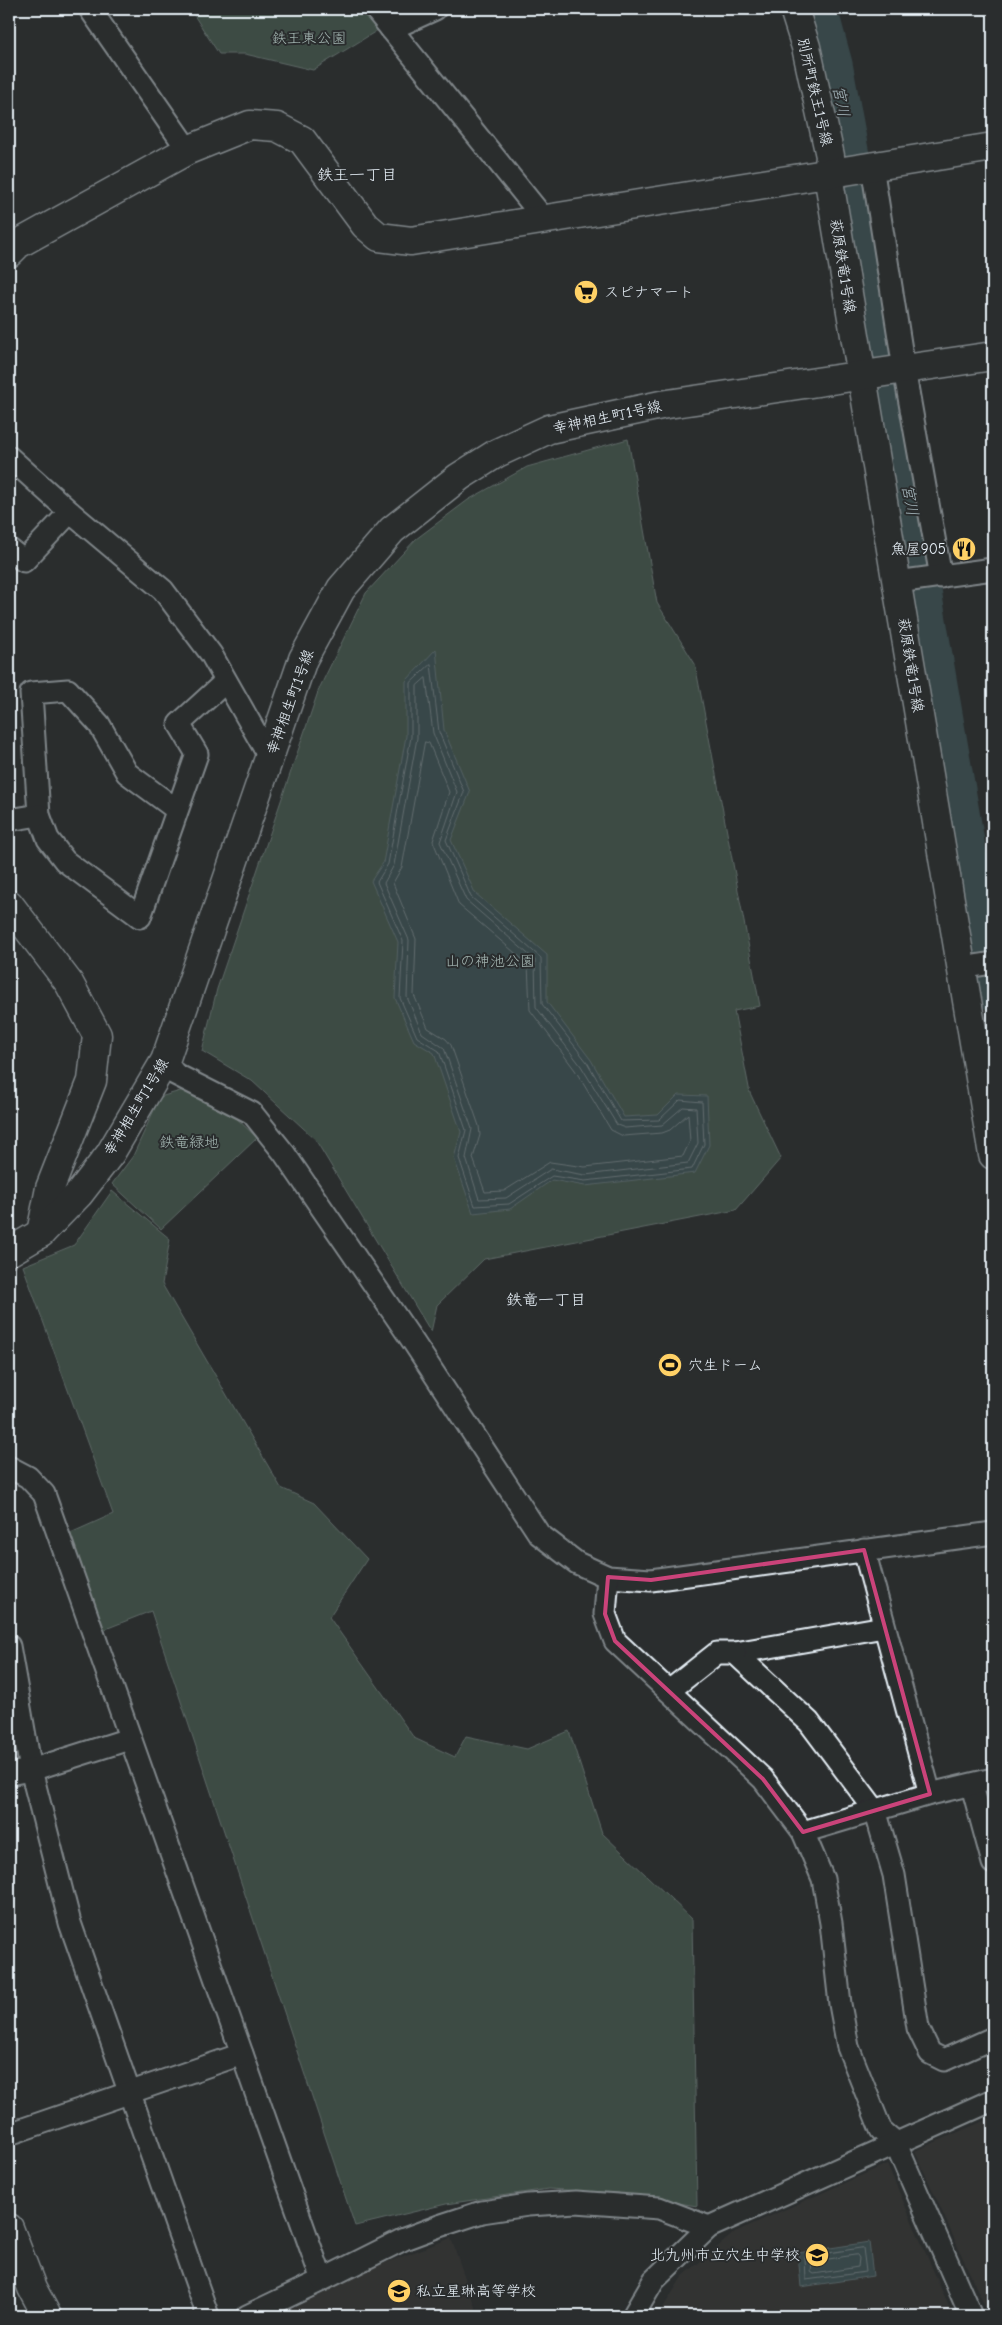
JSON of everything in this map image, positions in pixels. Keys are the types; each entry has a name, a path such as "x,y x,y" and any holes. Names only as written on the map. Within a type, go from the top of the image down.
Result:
{"street":[{"path":"90,9 188,150"},
{"path":"375,9 545,220"},
{"path":"391,29 436,9"},
{"name":"別所町鉄王1号線","path":"794,9 806,47 830,156 828,175"},
{"path":"9,253 18,244 188,150 250,124 277,127 302,140 365,225 379,238 411,241 993,147"},
{"path":"872,166 936,578"},
{"name":"萩原鉄竜1号線","path":"828,175 861,375 902,581 965,967 993,1155"},
{"name":"幸神相生町1号線","path":"9,1252 41,1233 79,1194 110,1154 165,1061 303,659 340,589 392,530 459,477 489,458 549,428 661,405 993,356"},
{"path":"9,457 70,512 164,590 211,654 225,682 270,758"},
{"path":"9,549 24,561 70,512"},
{"path":"902,581 993,569"},
{"path":"177,810 127,773 99,724 68,690 31,693 40,815 48,839 65,861 140,917 197,754 179,724 225,682"},
{"path":"9,820 40,815"},
{"path":"9,904 69,983 97,1035 92,1081 50,1188 41,1233"},
{"path":"965,967 993,964"},
{"path":"165,1061 174,1074 252,1113 284,1153 414,1343 539,1534 577,1563 608,1577 651,1580 993,1533"},
{"path":"9,1467 28,1477 44,1494 129,1739 322,2280"},
{"path":"864,1550 930,1794"},
{"path":"608,1577 605,1614 616,1641 763,1779 803,1832 823,1879 831,1923 840,2004 848,2047 881,2130 895,2142 971,2316"},
{"path":"669,1691 717,1653 735,1653 884,1627"},
{"path":"9,1646 31,1770 70,1923 208,2316"},
{"path":"735,1653 808,1722 875,1810 894,1875 918,2028 930,2053 944,2060 993,2038"},
{"path":"9,1774 31,1770 129,1739"},
{"path":"803,1832 930,1794 972,1786 993,1779"},
{"path":"972,1786 993,1863"},
{"path":"9,2134 242,2054"},
{"path":"633,2316 654,2280 709,2227 895,2142 993,2100"},
{"path":"247,2316 404,2239 482,2212 528,2204 576,2202 658,2208 709,2227"},
{"path":"9,2228 32,2288 47,2316"}],"highlighted area":[{"path":"864,1550 930,1794 803,1832 763,1779 615,1641 605,1614 608,1577 651,1580"}],"shaded area":[{"path":"993,2117 993,2316 989,2316 915,2151"},
{"name":"北九州市立穴生中学校","path":"887,2164 953,2316 658,2316 682,2277 735,2232"},
{"name":"私立星琳高等学校","path":"451,2238 478,2316 278,2316 380,2265"}],"green space":[{"name":"鉄王東公園","path":"190,9 364,9 378,30 313,70 245,54 219,54"},
{"name":"山の神池公園","path":"628,439 657,603 695,664 760,1006 734,1011 750,1093 781,1158 736,1210 484,1259 437,1305 431,1332 315,1139 252,1081 202,1051 217,989 319,689 366,593 416,539 468,500 527,467"},
{"name":"鉄竜緑地","path":"187,1089 231,1113 257,1138 161,1229 112,1184 133,1156 160,1097"},
{"path":"112,1191 170,1239 162,1284 281,1488 314,1503 367,1559 329,1617 414,1738 455,1757 466,1736 527,1749 569,1731 602,1833 692,1919 697,2206 617,2193 548,2189 446,2204 355,2226 151,1611 98,1632 66,1535 113,1514 23,1266 74,1245"}],"water":[{"path":"436,649 444,730 470,792 451,840 475,893 547,955 547,1002 591,1060 624,1117 658,1115 678,1095 707,1096 709,1145 695,1173 585,1186 552,1180 510,1209 473,1213 454,1158 461,1132 434,1053 414,1041 395,998 398,942 371,881 383,863 406,736 406,681"},
{"path":"869,2242 873,2276 801,2287 798,2253"}],"waterway":[{"name":"宮川","path":"820,9 835,64 858,188 893,411 993,993"}],"place":[{"name":"スピナマート","path":"586,292"},
{"name":"魚屋905","path":"964,549"},
{"name":"穴生ドーム","path":"670,1365"},
{"name":"北九州市立穴生中学校","path":"817,2255"},
{"name":"私立星琳高等学校","path":"399,2291"}],"district":[{"name":"鉄王一丁目","path":"357,174"},
{"name":"鉄竜一丁目","path":"546,1299"}]}
